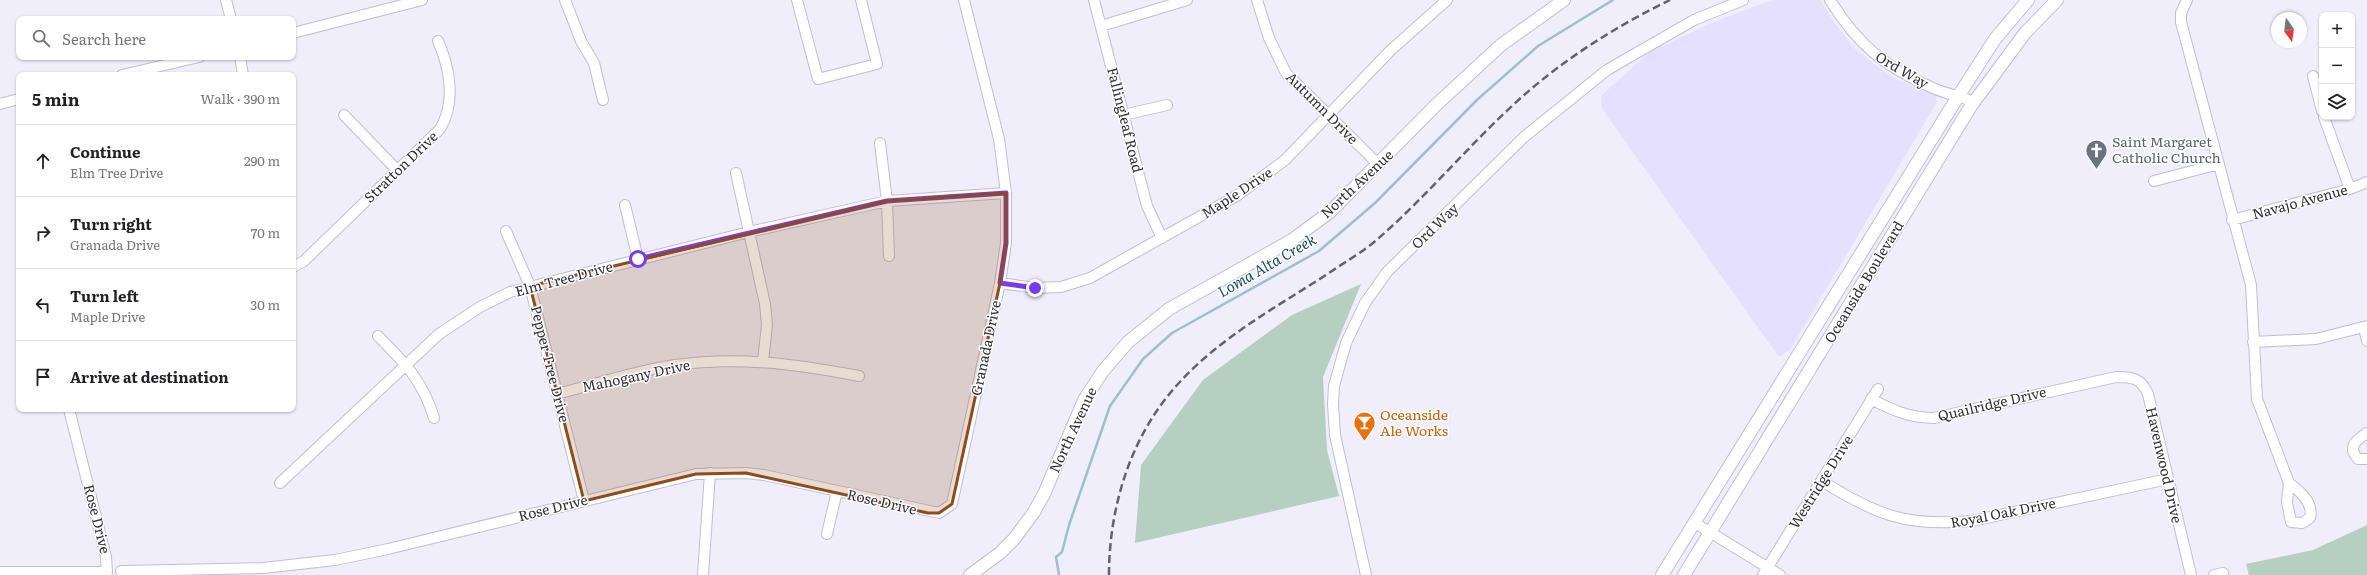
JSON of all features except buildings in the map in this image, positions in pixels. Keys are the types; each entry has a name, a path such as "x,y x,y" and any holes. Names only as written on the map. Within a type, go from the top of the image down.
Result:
{"main road":[{"name":"North Avenue","path":"970,575 1000,553 1014,539 1034,512 1044,494 1084,400 1103,371 1128,342 1169,309 1292,240 1330,212 1436,105 1501,45 1564,0"},
{"name":"Oceanside Boulevard","path":"1662,575 1959,95 1995,39 2028,0"},
{"name":"Oceanside Boulevard","path":"1684,575 1974,102 2025,33 2057,0"}],"street":[{"path":"226,0 230,16"},
{"path":"296,32 422,0"},
{"path":"565,0 581,42 594,63 603,100"},
{"path":"797,0 818,79 877,64 861,0"},
{"name":"Granada Drive","path":"928,512 939,513 952,504 1000,283 1006,243 1006,193 999,139 964,0"},
{"name":"Fallingleaf Road","path":"1094,0 1147,206 1162,238"},
{"path":"1101,26 1187,0"},
{"name":"Autumn Drive","path":"1257,0 1269,38 1286,73 1378,165"},
{"name":"Maple Drive","path":"1000,283 1035,288 1060,287 1090,278 1261,180 1285,160 1391,50 1447,0"},
{"name":"Ord Way","path":"1366,575 1335,435 1333,404 1334,386 1346,343 1365,303 1387,272 1524,137 1607,70 1694,20 1743,0"},
{"name":"Ord Way","path":"1830,0 1853,34 1873,54 1892,67 1934,89 1959,95 1974,102"},
{"path":"2187,0 2181,13 2181,22 2232,220 2252,285 2253,342 2257,399 2288,483"},
{"name":"Stratton Drive","path":"296,264 304,261 440,130 446,119 450,92 446,60 438,41"},
{"path":"135,72 186,60"},
{"path":"240,60 242,72"},
{"path":"2313,76 2319,99"},
{"path":"0,104 16,100"},
{"path":"1123,115 1167,105"},
{"path":"344,115 397,170"},
{"path":"2325,120 2350,189"},
{"path":"880,143 887,201 889,256"},
{"path":"2154,181 2218,164"},
{"path":"736,173 765,304 767,325 764,361"},
{"name":"Navajo Avenue","path":"2232,220 2350,189 2367,182"},
{"name":"Elm Tree Drive","path":"280,483 439,334 480,306 530,286 749,232 887,201 1006,193"},
{"path":"625,205 638,259"},
{"name":"Pepper Tree Drive","path":"506,231 530,286 584,501"},
{"path":"2253,342 2316,339 2365,327 2367,341"},
{"path":"378,336 406,365 419,382 434,418"},
{"name":"Mahogany Drive","path":"557,394 674,365 721,361 764,361 791,363 858,376"},
{"name":"Havenwood Drive","path":"2116,377 2134,376 2143,384 2148,394 2191,575"},
{"name":"Quailridge Drive","path":"1871,400 1894,411 1918,418 1934,418 2116,377"},
{"name":"Westridge Drive","path":"1766,571 1878,388"},
{"name":"Rose Drive","path":"0,572 107,572 106,557 70,412"},
{"path":"2367,433 2356,440 2353,447 2354,454 2358,459 2367,459"},
{"path":"703,575 710,473"},
{"name":"Rose Drive","path":"121,571 176,572 263,568 335,560 388,549 696,474 710,473 764,475 928,512"},
{"name":"Royal Oak Drive","path":"1822,481 1856,503 1880,513 1910,522 1940,524 1972,521 2168,478"},
{"path":"827,534 837,491"},
{"path":"1695,523 1766,571 1780,575"}],"highlighted area":[{"path":"1006,193 1006,243 1000,283 952,504 939,513 928,513 746,473 696,474 584,501 530,286 887,201"}],"shaded area":[{"path":"1772,0 1820,0 1834,22 1854,48 1892,77 1935,95 1937,102 1790,350 1779,357 1602,109 1601,96 1648,53 1713,22"}],"green space":[{"path":"1361,284 1323,377 1327,450 1339,496 1135,543 1141,465 1203,380 1292,315"},
{"path":"2367,525 2367,575 2249,575 2246,564 2313,550"}],"waterway":[{"name":"Loma Alta Creek","path":"1059,575 1056,557 1062,552 1069,525 1110,406 1143,359 1172,333 1319,251 1375,203 1478,99 1538,46 1613,0"}],"railway":[{"path":"1109,575 1113,526 1124,478 1133,455 1156,412 1189,372 1208,355 1250,324 1373,243 1411,208 1485,132 1523,96 1557,68 1593,43 1631,20 1670,0"}],"place":[{"name":"Saint Margaret Catholic Church","path":"2097,170"},
{"name":"Oceanside Ale Works","path":"1364,442"}],"route":[{"path":"638,259 887,201 1006,193 1006,243 1000,283 1035,288"}]}
